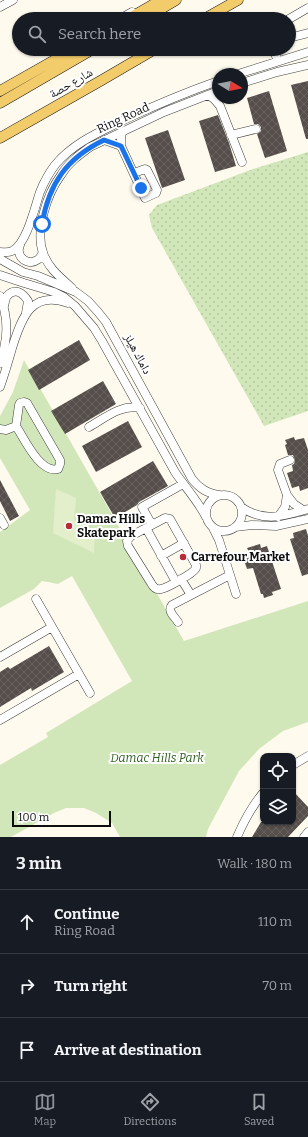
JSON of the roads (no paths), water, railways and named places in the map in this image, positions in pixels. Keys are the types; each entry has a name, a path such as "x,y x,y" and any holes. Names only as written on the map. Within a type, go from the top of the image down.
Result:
{"main road":[{"path":"140,12 160,0"},
{"path":"156,12 176,0"},
{"path":"217,12 238,0"},
{"path":"0,91 62,56"},
{"name":"شارع حصة","path":"0,103 81,56"},
{"name":"شارع حصة","path":"0,138 143,56"}],"street":[{"path":"0,7 13,0"},
{"path":"132,12 152,0"},
{"path":"296,15 308,8"},
{"path":"296,36 308,33"},
{"path":"296,56 308,52"},
{"path":"276,56 278,61"},
{"path":"248,71 295,56"},
{"path":"248,81 277,72 308,65"},
{"name":"Ring Road","path":"0,252 13,251 21,241 27,231 46,179 58,162 73,147 101,131 160,103 212,83"},
{"name":"Ring Road","path":"76,292 56,274 49,265 43,252 41,238 44,212 48,198 61,175 69,164 90,147 164,112 212,93"},
{"path":"208,95 212,98"},
{"path":"221,104 242,162"},
{"path":"231,135 256,129"},
{"path":"122,132 121,146 146,198 157,192 153,183 153,172 146,169 134,173"},
{"path":"104,140 121,146"},
{"path":"21,241 19,252 22,259 25,261 36,261 43,252"},
{"name":"داماك هيلز","path":"0,259 23,272 38,276 76,292 88,301 106,322 192,479 203,491 219,495"},
{"name":"داماك هيلز","path":"0,275 54,292 64,297 75,306 94,328 183,484 202,509 206,517"},
{"path":"4,306 6,297 12,293 18,292 24,295 28,301 26,314"},
{"path":"0,296 6,316 6,342 0,363"},
{"path":"0,387 16,336 21,322 26,314 38,302 46,300 55,299 75,306"},
{"path":"89,427 122,408 128,401 131,392"},
{"path":"24,402 27,403 60,460 58,469 52,470 41,464 16,426 19,405 20,403 24,402"},
{"path":"122,408 140,408"},
{"path":"0,430 6,430 16,426"},
{"path":"290,460 282,463 278,468 287,495 294,504 305,509"},
{"path":"183,484 142,507 161,556 191,595"},
{"path":"236,594 219,540 214,528 207,521 206,510 208,503 219,495 228,495 239,503 247,512 268,517 278,517 305,509"},
{"path":"278,517 285,507 287,495"},
{"path":"222,552 225,541 232,529 239,523 242,513 241,507"},
{"path":"165,518 170,519 184,543 196,565 196,568 194,571 161,589 157,589 153,586 127,544 128,538 165,518"},
{"path":"214,528 224,531 252,525 276,526 308,519"},
{"path":"161,556 184,543"},
{"path":"176,619 171,612 170,607 172,605 230,575"},
{"path":"36,600 90,693"},
{"path":"0,657 52,627"},
{"path":"0,720 79,674"},
{"path":"296,764 308,756"},
{"path":"238,837 249,812 260,797"},
{"path":"304,837 308,832"}],"place":[{"name":"Damac Hills Skatepark","path":"69,526"},
{"name":"Carrefour Market","path":"183,557"}],"park label":[{"name":"Damac Hills Park","path":"157,758"}]}
